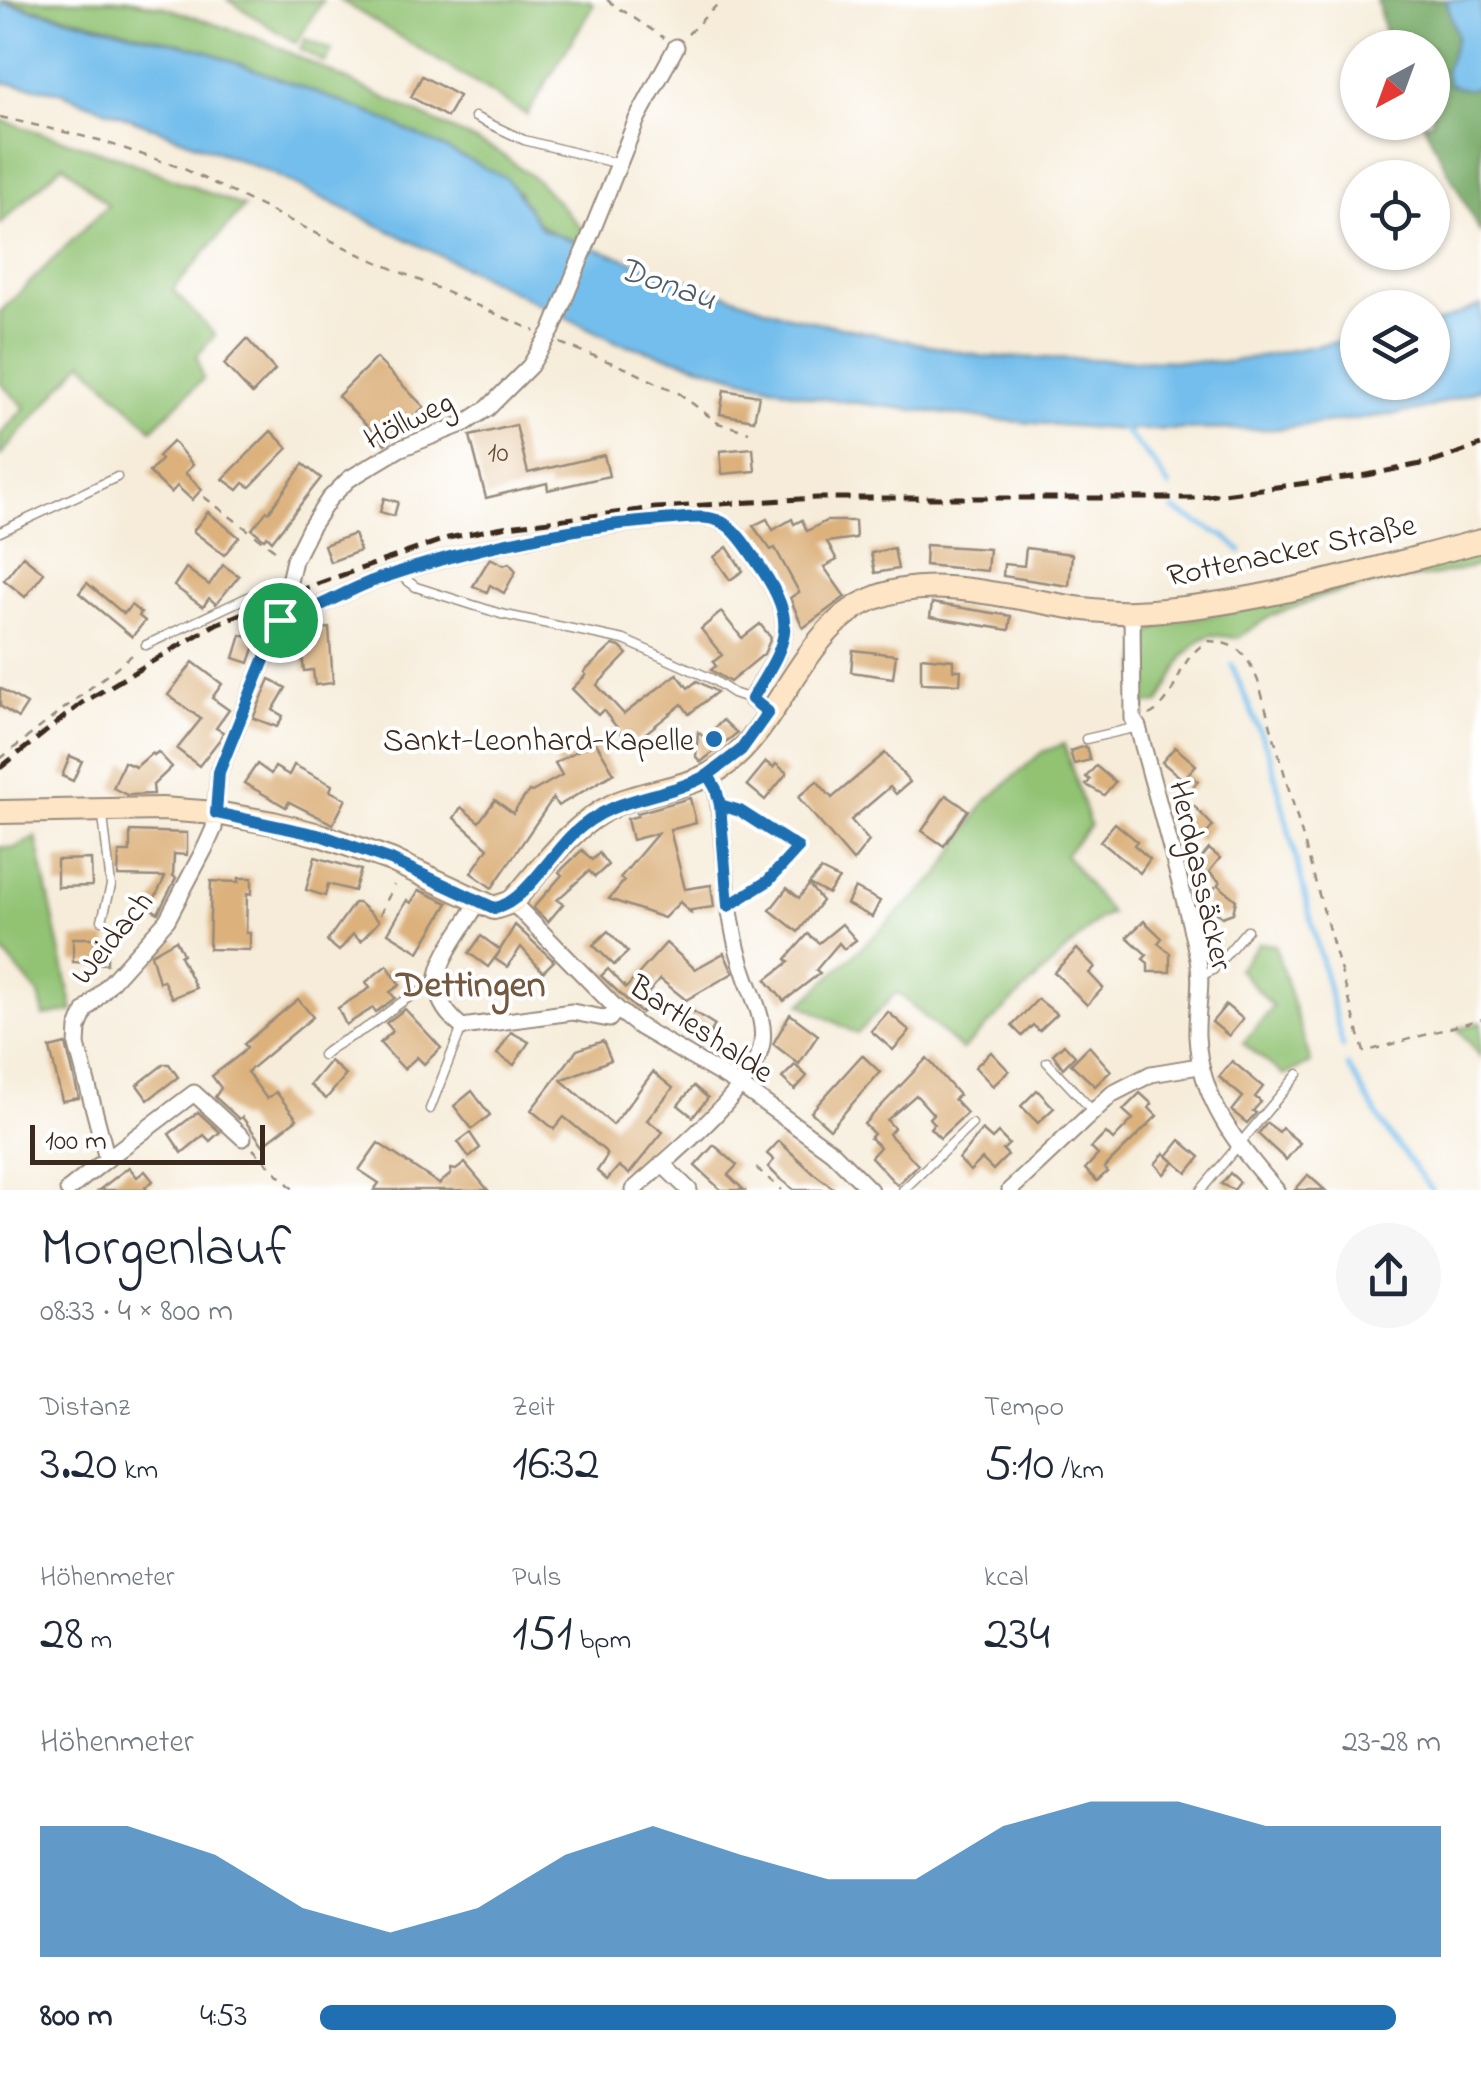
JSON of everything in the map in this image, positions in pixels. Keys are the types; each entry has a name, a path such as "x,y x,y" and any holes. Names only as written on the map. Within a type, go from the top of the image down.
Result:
{"main road":[{"name":"Rottenacker Straße","path":"512,902 588,821 614,805 693,783 741,750 760,705 842,618 872,598 911,588 945,587 1073,608 1132,612 1263,595 1481,541"},
{"path":"0,812 162,809 216,813 323,836 400,864 494,908 512,902"}],"street":[{"name":"Höllweg","path":"216,813 219,772 280,620 290,571 329,499 349,480 398,449 465,424 488,408 530,366 550,334 637,119 676,47"},
{"path":"280,620 300,615 372,581 544,534 619,523 708,517 728,526 758,564 776,591 783,614 783,646 760,705"},
{"name":"Herdgassäcker","path":"1132,612 1136,723 1201,976 1199,1066 1210,1098 1238,1147 1276,1190"},
{"path":"633,1190 741,1086 762,1046 762,1026 735,944 720,805 708,775"},
{"name":"Weidach","path":"107,1159 78,1045 78,1028 85,1011 167,920 206,846 216,813"},
{"path":"478,902 438,968 435,987 450,1018 462,1028 572,1012 609,1019 617,1009"},
{"name":"Bartleshalde","path":"512,902 617,1009 664,1044 741,1086 832,1152 870,1190"},
{"path":"1010,1190 1112,1094 1140,1079 1199,1066"},
{"path":"68,1190 194,1094 243,1138"},
{"path":"662,1164 689,1190"}],"lane":[{"path":"475,116 524,140 616,171"},
{"path":"0,532 117,476"},
{"path":"146,645 290,571"},
{"path":"397,573 416,587 501,614 624,640 760,705"},
{"path":"1086,739 1136,723"},
{"path":"720,805 740,811 798,848 768,881 728,906"},
{"path":"102,811 111,886 102,920"},
{"path":"1201,976 1214,970 1247,930"},
{"path":"322,1054 370,1026 414,992 435,987"},
{"path":"430,1110 462,1028"},
{"path":"1047,1062 1093,1111"},
{"path":"1201,1190 1298,1074"},
{"path":"903,1190 972,1124"}],"path":[{"path":"607,0 655,30"},
{"path":"676,47 722,0"},
{"path":"0,117 99,140 182,168 357,253 628,368 680,394 718,423 749,432"},
{"path":"204,498 290,571"},
{"path":"1136,723 1162,708 1184,661 1195,649 1210,641 1237,646 1248,657 1258,680 1364,1052 1481,1019"},
{"path":"0,759 146,645"},
{"path":"380,914 400,864"},
{"path":"243,1138 294,1190"},
{"path":"756,1168 782,1190"}],"green space":[{"path":"0,0 127,0 164,7 265,41 497,151 538,181 587,234 584,244 537,222 519,192 375,115 200,49"},
{"path":"228,0 323,0 296,43"},
{"path":"340,0 588,0 594,4 527,115"},
{"path":"1377,0 1446,0 1457,36 1450,56 1450,30 1384,30"},
{"path":"305,39 332,50 325,63 300,49"},
{"path":"1450,74 1475,88 1481,84 1481,234 1450,175 1450,160 1442,160 1432,140 1450,140"},
{"path":"0,120 118,157 244,207 173,290 215,335 197,356 203,379 152,429 83,362 0,456 0,435 25,407 0,383 0,312 108,205 63,164 0,224"},
{"path":"1481,550 1481,565 1324,596 1271,616 1237,638 1211,635 1184,656 1159,703 1147,704 1141,695 1137,672 1142,648 1164,623 1282,602"},
{"path":"1064,744 1090,826 1065,854 1111,914 1099,919 962,1050 897,992 857,1034 801,1004 940,874 984,803 1042,752"},
{"path":"36,837 73,1011 44,1016 39,995 0,948 0,847 14,848"},
{"path":"1259,943 1275,945 1311,1063 1283,1075 1243,1043 1273,1007 1238,969"},
{"path":"1481,1022 1481,1057 1458,1029"}],"water":[{"path":"1446,0 1481,0 1481,84 1473,88 1450,85 1450,57 1457,36"},
{"name":"Donau","path":"0,2 200,49 375,115 505,177 543,230 788,316 984,357 1229,362 1340,341 1340,400 1450,400 1418,411 1276,429 1123,430 997,420 810,397 617,342 265,170 57,91 0,82"},
{"path":"1481,305 1481,389 1450,400 1450,317"}],"building":[{"path":"422,76 459,96 447,117 411,97"},
{"path":"247,339 275,370 252,394 224,364"},
{"path":"376,358 424,407 385,444 338,396"},
{"path":"724,390 759,396 754,420 720,414"},
{"path":"516,425 528,473 604,455 609,476 548,490 547,483 486,498 470,436"},
{"path":"271,431 288,448 250,487 244,483 238,490 223,479"},
{"path":"173,441 193,465 185,473 202,489 192,500 177,486 171,493 149,472"},
{"path":"753,448 755,471 722,474 720,451"},
{"path":"303,464 321,478 272,541 267,536 264,539 252,529"},
{"path":"384,498 398,502 394,516 380,512"},
{"path":"208,512 239,537 224,555 193,531"},
{"path":"767,519 773,530 792,519 794,524 802,520 807,531 826,521 855,521 856,538 827,542 837,560 824,567 845,597 803,628 790,598 799,592 775,548 771,550 753,526"},
{"path":"354,534 360,551 330,562 324,545"},
{"path":"926,545 989,549 987,571 925,565"},
{"path":"727,547 743,571 730,580 714,557"},
{"path":"894,548 898,569 875,573 871,553"},
{"path":"1026,548 1072,554 1069,586 1003,576 1004,564 1024,566"},
{"path":"23,556 44,573 25,597 4,580"},
{"path":"490,558 504,565 509,563 516,571 504,593 490,585 487,592 473,586"},
{"path":"223,565 239,576 216,604 209,598 203,607 174,586 186,568 209,585"},
{"path":"87,583 124,614 131,605 141,613 139,616 145,621 132,637 79,593"},
{"path":"932,603 1011,616 1009,630 930,617"},
{"path":"721,612 742,638 760,624 771,638 764,654 730,682 711,670 716,666 713,662 722,655 701,629"},
{"path":"329,628 333,683 315,685 313,670 304,671 299,631"},
{"path":"241,635 257,640 249,663 234,658"},
{"path":"613,645 627,654 597,685 624,714 677,674 688,688 697,681 717,692 689,714 682,704 631,745 603,710 598,715 572,689"},
{"path":"853,650 896,655 893,678 851,672"},
{"path":"921,657 953,660 953,670 961,670 960,684 921,683"},
{"path":"193,662 222,684 212,698 229,710 216,728 223,732 220,739 199,766 177,749 201,719 168,695"},
{"path":"270,679 286,688 273,710 283,716 277,727 253,718"},
{"path":"0,688 27,704 18,718 0,706"},
{"name":"Sankt-Leonhard-Kapelle","path":"723,720 737,733 701,762 696,757 698,732 705,738"},
{"path":"595,741 614,773 558,806 553,798 492,888 471,873 488,848 454,818 461,807 479,822 495,800 513,813 529,791 562,775 555,763"},
{"path":"1086,746 1090,760 1074,764 1070,751"},
{"path":"1175,747 1196,765 1188,774 1198,781 1189,792 1178,782 1181,778 1162,762"},
{"path":"158,752 172,767 153,785 154,794 127,795 113,788 124,762 136,767"},
{"path":"885,753 910,782 896,794 890,787 851,820 869,841 853,861 798,797 817,781 832,798"},
{"path":"70,756 82,761 73,781 62,776"},
{"path":"766,762 787,773 765,800 747,785"},
{"path":"257,764 271,774 275,767 289,775 294,765 332,785 330,791 346,799 333,824 289,802 286,807 244,783"},
{"path":"1096,766 1115,782 1104,795 1086,785 1090,780 1086,777"},
{"path":"946,795 968,810 944,846 922,831"},
{"path":"690,798 696,823 670,830 685,889 711,885 714,907 691,913 680,902 664,918 609,899 624,881 620,878 658,833 632,840 627,819"},
{"path":"1194,806 1213,826 1200,842 1179,824"},
{"path":"1115,823 1137,841 1134,845 1150,859 1140,873 1100,841"},
{"path":"130,831 187,833 187,855 174,854 176,878 158,913 150,908 165,877 118,876 119,852 130,852"},
{"path":"1209,849 1220,858 1209,872 1236,900 1233,913 1222,917 1204,902 1211,893 1190,872"},
{"path":"582,850 592,860 599,853 608,865 595,877 589,871 557,900 563,904 548,922 533,908 562,875 559,872"},
{"path":"315,857 361,870 354,891 328,884 325,896 306,890"},
{"path":"91,859 92,886 57,887 57,860"},
{"path":"821,870 839,879 828,894 809,884"},
{"path":"239,878 252,878 252,894 247,893 246,933 250,933 250,950 209,949 211,881 239,882"},
{"path":"809,885 822,901 798,932 770,910 787,888 799,898"},
{"path":"855,888 880,901 872,917 847,904"},
{"path":"419,890 448,903 419,952 388,933 407,900 411,903"},
{"path":"354,903 379,921 361,941 353,934 339,951 327,941"},
{"path":"1144,921 1162,938 1158,943 1170,953 1170,972 1148,972 1148,963 1143,959 1147,955 1127,937"},
{"path":"842,924 856,940 844,949 839,943 816,970 820,973 784,1001 766,980 789,962 786,959 808,934 819,943"},
{"path":"515,925 554,961 543,972 521,947 507,967 495,959 500,951 488,967 469,953 481,936 500,950"},
{"path":"608,931 628,952 614,965 593,945"},
{"path":"73,938 107,938 107,964 73,962"},
{"path":"176,940 196,988 172,998 163,980 159,982 151,954"},
{"path":"666,943 695,969 724,953 733,973 686,1000 660,979 640,1003 646,1009 641,1013 601,976 608,969 626,988"},
{"path":"1077,949 1095,967 1089,973 1103,988 1087,1005 1054,972"},
{"path":"387,965 400,985 390,992 395,998 376,1012 373,1008 346,1025 338,1008 370,988 366,982"},
{"path":"298,999 313,1017 247,1072 267,1099 276,1092 297,1119 263,1145 242,1117 239,1119 215,1097 221,1088 212,1076"},
{"path":"1038,999 1057,1014 1039,1031 1033,1025 1022,1036 1012,1026"},
{"path":"1226,1005 1243,1019 1229,1036 1212,1022"},
{"path":"688,1008 715,1025 705,1043 677,1027"},
{"path":"405,1009 441,1048 424,1064 417,1057 404,1069 380,1043 393,1031 386,1023"},
{"path":"888,1012 910,1031 893,1050 871,1031"},
{"path":"790,1014 818,1035 799,1064 773,1044"},
{"path":"511,1032 529,1042 514,1065 497,1054"},
{"path":"603,1041 611,1060 561,1080 613,1125 653,1072 673,1088 647,1120 663,1132 629,1174 619,1166 607,1180 597,1171 607,1156 605,1151 564,1117 554,1129 531,1110 577,1050"},
{"path":"66,1044 79,1098 62,1101 50,1048"},
{"path":"1064,1044 1075,1056 1063,1068 1053,1054"},
{"path":"1089,1046 1111,1071 1095,1086 1071,1064"},
{"path":"991,1052 1009,1071 993,1086 975,1067"},
{"path":"862,1055 880,1072 830,1129 811,1112"},
{"path":"927,1058 959,1095 954,1099 967,1113 940,1138 930,1128 934,1124 929,1118 933,1114 916,1095 887,1120 894,1128 889,1134 918,1165 897,1185 871,1157 880,1147 870,1138 874,1134 864,1124"},
{"path":"330,1061 346,1075 326,1099 310,1085"},
{"path":"1232,1061 1263,1087 1255,1097 1261,1102 1247,1123 1232,1111 1243,1097 1219,1077"},
{"path":"169,1064 178,1077 148,1100 137,1085"},
{"path":"795,1065 807,1076 795,1090 782,1078"},
{"path":"694,1086 708,1098 693,1117 678,1105"},
{"path":"1037,1090 1054,1108 1038,1123 1021,1106"},
{"path":"472,1091 490,1115 472,1129 454,1106"},
{"path":"1140,1093 1152,1104 1149,1108 1157,1116 1104,1168 1107,1172 1097,1181 1085,1169 1098,1155 1091,1148 1106,1133 1113,1140 1133,1119 1123,1110"},
{"path":"198,1112 220,1132 210,1141 204,1135 182,1153 169,1134"},
{"path":"1267,1123 1279,1132 1282,1128 1300,1143 1286,1160 1258,1134"},
{"path":"982,1130 992,1139 998,1133 1009,1144 1003,1150 1008,1155 993,1170 982,1159 970,1171 959,1159"},
{"path":"470,1133 480,1148 469,1157 458,1142"},
{"path":"1180,1140 1200,1157 1187,1173 1167,1156"},
{"path":"779,1141 836,1190 794,1190 779,1178 768,1167 774,1160 767,1154"},
{"path":"378,1143 439,1184 451,1174 451,1169 465,1163 488,1190 374,1190 379,1183 359,1170"},
{"path":"714,1145 737,1165 728,1175 744,1190 721,1190 695,1166"},
{"path":"1164,1153 1174,1162 1164,1174 1155,1164"},
{"path":"129,1167 137,1177 145,1171 153,1181 145,1187 147,1190 99,1190"},
{"path":"1230,1173 1240,1182 1234,1190 1221,1184"},
{"path":"1308,1175 1325,1190 1295,1190"}],"waterway":[{"path":"1121,427 1154,463 1169,487"},
{"path":"1174,510 1227,538 1241,551"},
{"path":"1232,665 1271,759 1343,1047"},
{"path":"1348,1066 1386,1130 1432,1190"}],"railway":[{"path":"0,768 82,703 216,624 448,538 508,526 656,508 817,498 1193,498 1367,475 1436,461 1481,445"}],"place":[{"name":"Sankt-Leonhard-Kapelle","path":"714,739"}],"district":[{"name":"Dettingen","path":"471,983"}],"route":[{"path":"280,620 219,772 216,813 323,836 391,860 494,908 512,902 588,821 614,805 693,783 708,775 720,805 728,906 768,881 798,848 740,811 720,805 716,789 708,775 741,750 768,712 752,699 783,646 786,629 776,591 758,564 728,526 708,517 619,523 498,544 372,581 300,615 280,620"}]}
